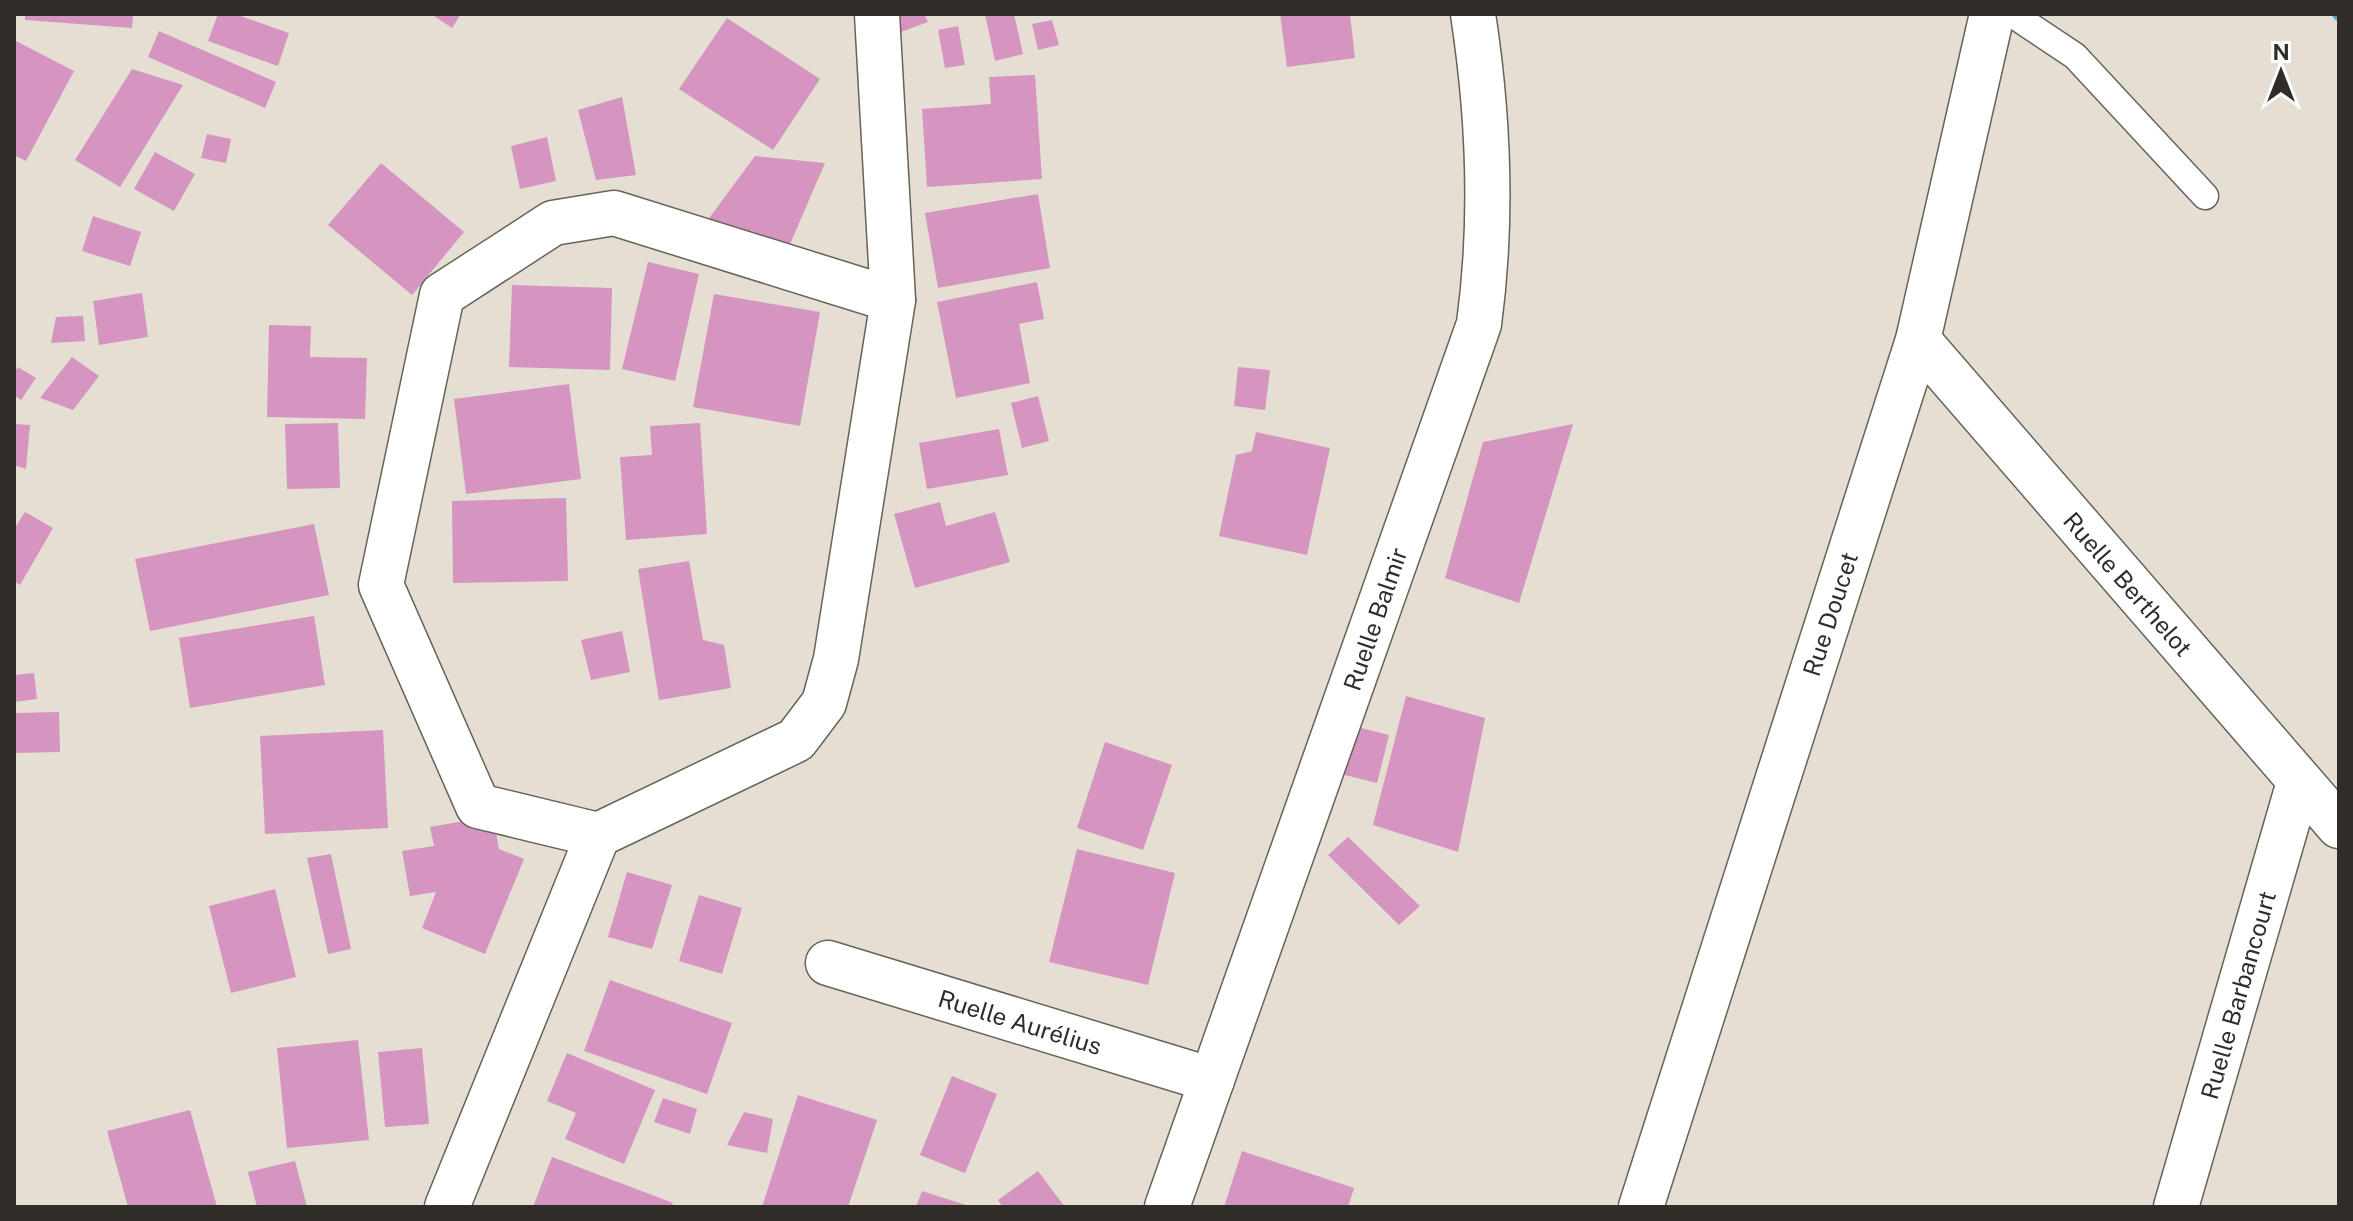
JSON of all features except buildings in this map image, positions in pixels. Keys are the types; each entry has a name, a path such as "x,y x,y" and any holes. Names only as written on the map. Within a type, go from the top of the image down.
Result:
{"street":[{"path":"877,14 893,300 836,659 824,703 796,740 598,835 478,806 381,585 442,295 553,223 614,213 893,300"},
{"name":"Ruelle Balmir","path":"1167,1207 1479,324 1487,260 1490,180 1473,14"},
{"name":"Rue Doucet","path":"1641,1207 1918,340 1992,14"},
{"name":"Ruelle Berthelot","path":"1918,340 2339,826"},
{"name":"Ruelle Barbancourt","path":"2176,1207 2299,782"},
{"path":"447,1207 598,835"},
{"name":"Ruelle Aurélius","path":"828,963 1212,1080"}],"lane":[{"path":"2012,14 2075,56 2205,196"}]}
